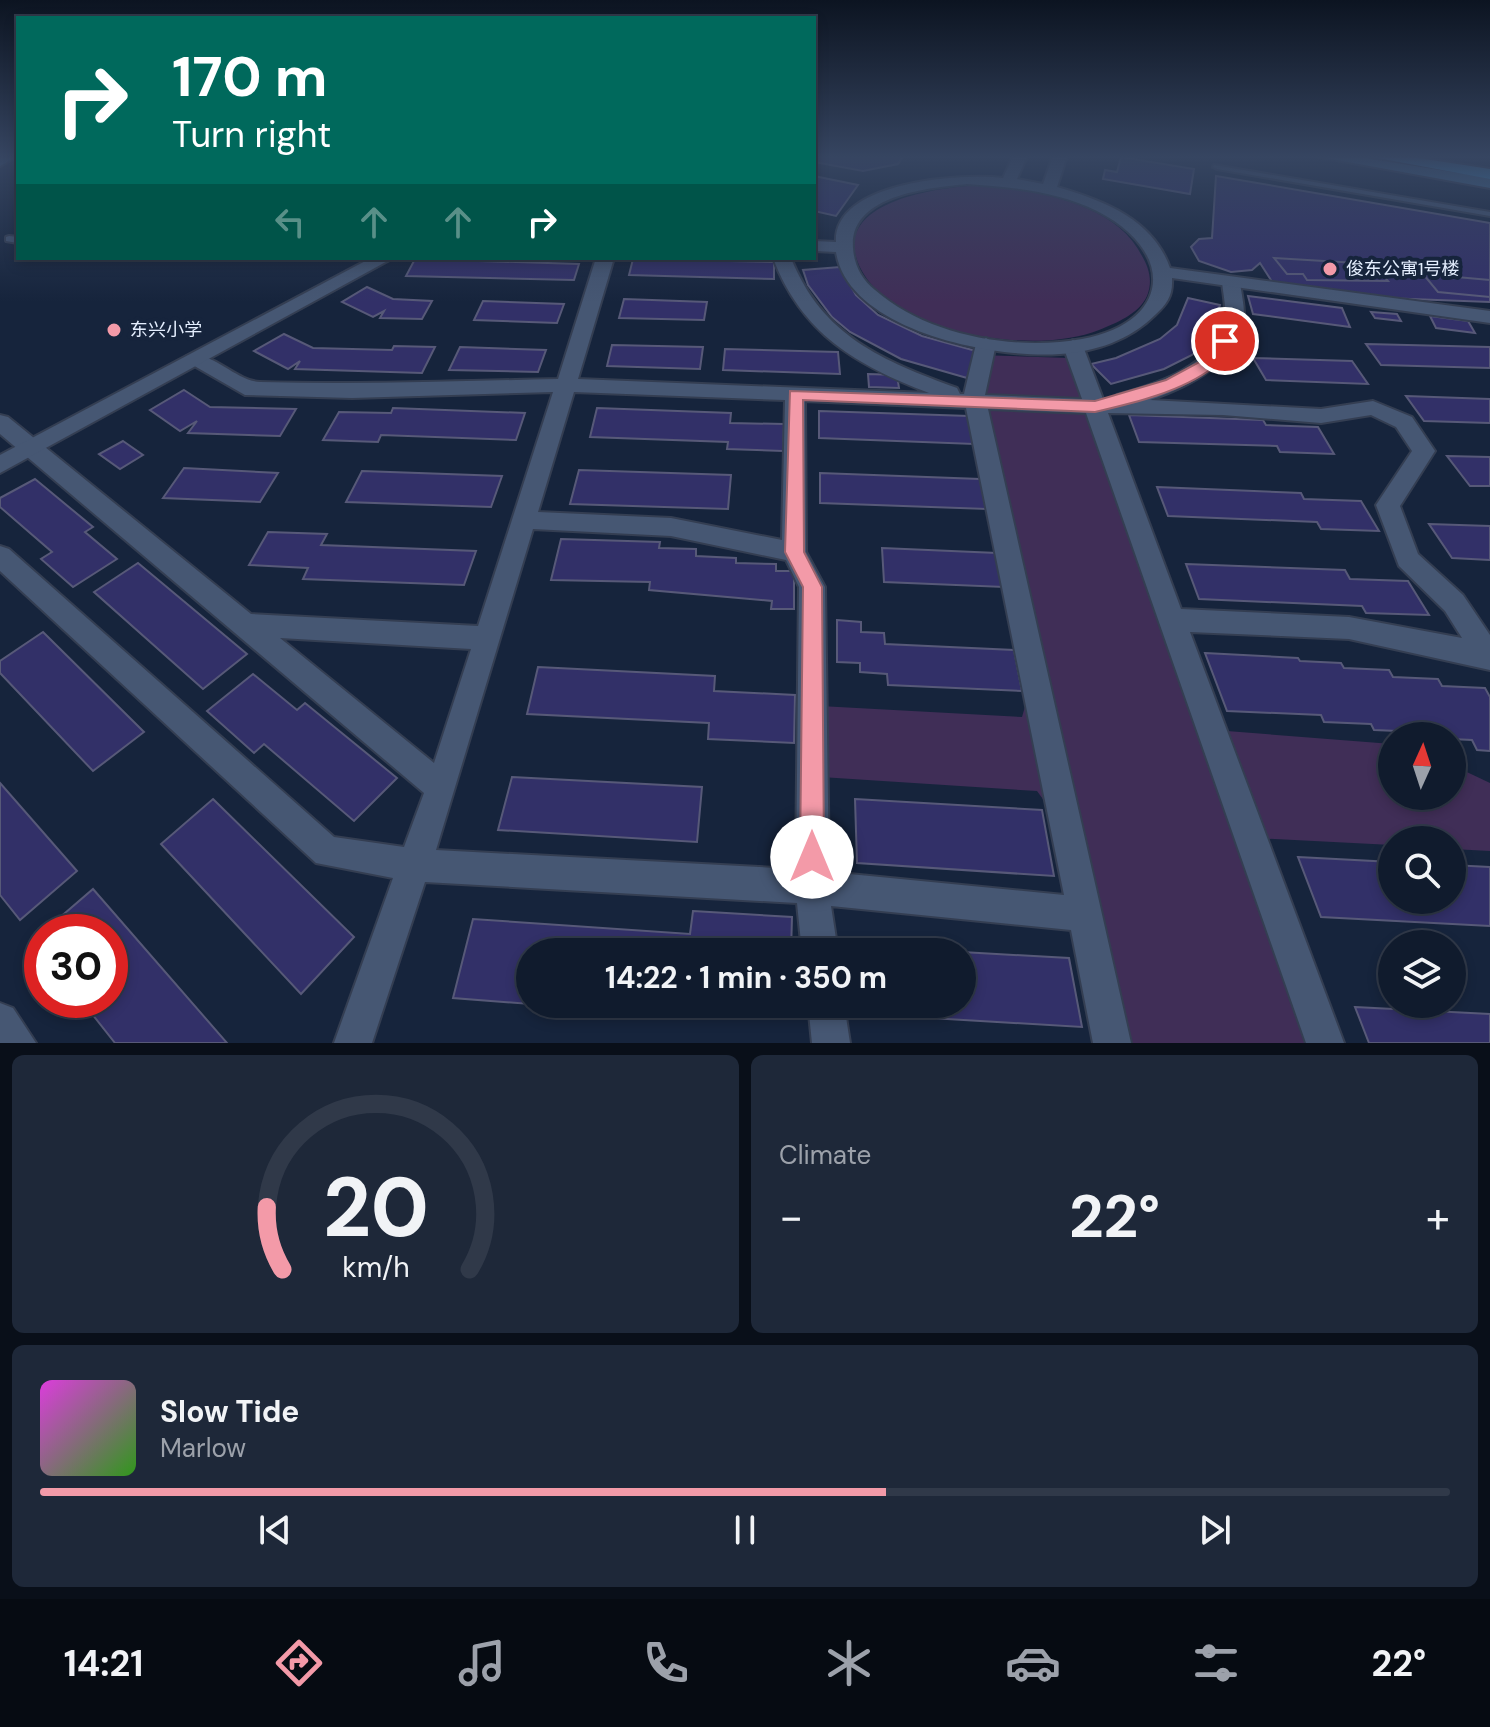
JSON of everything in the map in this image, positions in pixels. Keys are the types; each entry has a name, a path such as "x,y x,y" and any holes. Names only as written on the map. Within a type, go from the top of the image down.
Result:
{"street":[{"path":"868,205 849,224 842,247 849,272 871,298 908,321 955,338 1009,348 1073,346 1109,338 1143,321 1161,298 1164,272 1155,251 1137,231 1112,214 1088,205"},
{"path":"816,246 842,247"},
{"path":"0,465 380,260"},
{"path":"353,1043 441,788 604,260"},
{"path":"783,260 795,292 808,312 834,338 875,362 975,402"},
{"path":"1164,272 1490,317"},
{"path":"1095,406 1130,399 1171,383 1210,362 1234,317 1231,282"},
{"path":"986,344 974,394 975,402 1112,1043"},
{"path":"1073,346 1325,1043"},
{"path":"194,360 245,388 352,391 566,385 975,402 1223,408 1321,416 1373,408 1404,422 1424,451 1388,505 1408,559 1454,603 1489,656"},
{"path":"795,394 794,552 812,587 812,887 818,938"},
{"path":"0,422 441,788"},
{"path":"524,520 671,527 794,552"},
{"path":"0,556 327,852 414,865 812,887 1084,914"},
{"path":"1172,620 1349,628 1489,656"},
{"path":"245,625 487,638"},
{"path":"828,1018 831,1043"},
{"path":"0,1021 17,1043"}],"lane":[{"path":"1436,205 1490,214"}],"shaded area":[{"path":"889,205 1078,205 1114,224 1130,238 1147,265 1150,285 1147,296 1133,313 1099,330 1073,337 1043,341 1009,340 942,327 912,315 886,299 867,279 855,253 857,232 869,216"},
{"path":"978,355 1069,358 1214,730 1378,743 1378,810 1466,810 1466,772 1490,783 1490,851 1466,850 1466,826 1378,826 1378,844 1254,838 1329,1043 1108,1043 1064,828 1037,791 821,777 820,706 1022,717 1037,665 975,383"}],"building":[{"path":"816,205 844,205 836,216 816,211"},
{"path":"1214,205 1383,205 1490,223 1490,302 1280,294 1260,263 1252,270 1231,272 1199,261 1191,247 1199,239 1212,238"},
{"name":"俊东公寓1号楼","path":"1274,258 1374,264 1388,281 1307,280 1303,274 1287,274"},
{"path":"414,260 579,264 574,280 406,276"},
{"path":"633,260 774,262 774,279 629,275"},
{"path":"840,267 856,295 878,315 922,336 976,351 967,378 901,359 850,332 832,317 808,285 803,270"},
{"path":"1423,274 1490,280 1490,297 1438,292"},
{"path":"367,287 393,299 432,301 422,319 380,318 384,311 373,317 342,302"},
{"path":"1248,296 1342,308 1350,327 1253,314"},
{"path":"1188,298 1220,305 1209,340 1192,355 1164,369 1111,384 1091,364 1116,358 1160,339 1177,325"},
{"path":"624,299 707,302 704,320 619,318"},
{"path":"483,301 564,304 557,323 474,320"},
{"path":"1371,312 1397,314 1401,321 1375,318"},
{"path":"1430,316 1468,321 1475,333 1436,328"},
{"path":"284,334 313,348 392,350 394,346 435,347 422,373 295,369 300,361 288,369 254,351"},
{"path":"1366,344 1490,347 1490,368 1381,365"},
{"path":"612,345 703,347 700,369 607,366"},
{"path":"460,347 546,350 538,372 449,370"},
{"path":"725,349 838,352 840,374 723,370"},
{"path":"1253,358 1352,361 1368,384 1266,380"},
{"path":"868,374 897,375 899,388 869,387"},
{"path":"184,390 210,407 296,409 280,436 188,433 197,421 180,431 150,410"},
{"path":"1406,396 1490,399 1490,423 1424,421"},
{"path":"393,408 525,413 516,440 381,435 378,442 323,440 339,412 391,413"},
{"path":"597,408 731,413 730,423 784,424 783,451 727,449 728,442 590,437"},
{"path":"819,411 969,416 974,444 819,438"},
{"path":"1129,415 1263,420 1266,425 1318,427 1334,454 1280,452 1277,446 1139,442"},
{"path":"123,441 143,455 120,469 99,454"},
{"path":"1447,456 1490,457 1490,486 1470,486"},
{"path":"184,468 278,473 260,502 163,498"},
{"path":"579,470 731,475 728,509 570,504"},
{"path":"362,471 502,476 491,507 346,502"},
{"path":"820,473 980,479 987,509 820,503"},
{"path":"35,479 93,527 85,532 117,559 73,587 41,559 52,552 0,507 0,498"},
{"path":"1157,487 1301,493 1304,499 1361,501 1379,531 1321,529 1317,522 1168,516"},
{"path":"1429,524 1490,526 1490,560 1452,558"},
{"path":"268,532 327,534 321,545 476,551 464,585 303,579 308,568 249,565"},
{"path":"561,539 660,542 659,548 696,549 696,556 736,558 736,563 776,564 776,571 794,571 794,609 771,609 772,601 649,590 650,582 551,580"},
{"path":"882,548 997,553 1004,587 884,582"},
{"path":"138,563 247,654 203,689 94,592"},
{"path":"1186,564 1345,570 1350,579 1408,581 1429,615 1366,613 1362,606 1199,599"},
{"path":"837,620 861,622 861,632 884,633 885,644 1014,650 1022,691 888,685 887,674 860,672 860,663 837,662"},
{"path":"43,632 144,732 93,771 0,673 0,661"},
{"path":"1205,653 1298,658 1300,661 1341,663 1344,668 1389,670 1393,677 1438,679 1442,686 1485,688 1490,697 1490,751 1477,750 1472,740 1466,740 1466,722 1378,722 1378,730 1374,730 1371,724 1324,722 1321,715 1227,711"},
{"path":"538,667 715,676 714,691 795,695 794,743 708,739 709,723 527,714"},
{"path":"253,674 297,710 305,703 397,778 354,821 264,744 254,753 207,711"},
{"path":"512,777 702,787 697,842 498,830"},
{"path":"0,783 77,871 20,920 0,895"},
{"path":"213,799 354,937 301,994 161,844"},
{"path":"855,799 1042,810 1054,876 857,863"},
{"path":"1298,857 1378,861 1378,914 1466,914 1466,866 1490,867 1490,926 1321,917"},
{"path":"93,889 115,914 64,914"},
{"path":"693,911 792,917 791,938 516,938 516,1003 453,998 473,919 690,934"},
{"path":"128,929 227,1043 115,1043 95,1018 128,1018"},
{"path":"976,953 1069,958 1082,1027 930,1018 976,1018"},
{"path":"1355,1007 1378,1008 1378,1018 1466,1018 1466,1013 1490,1014 1490,1043 1369,1043"}],"place":[{"name":"俊东公寓1号楼","path":"1330,269"},
{"name":"东兴小学","path":"114,330"}],"route":[{"path":"812,857 812,587 794,552 795,394 1095,406 1130,399 1171,383 1210,362 1225,341"}]}
